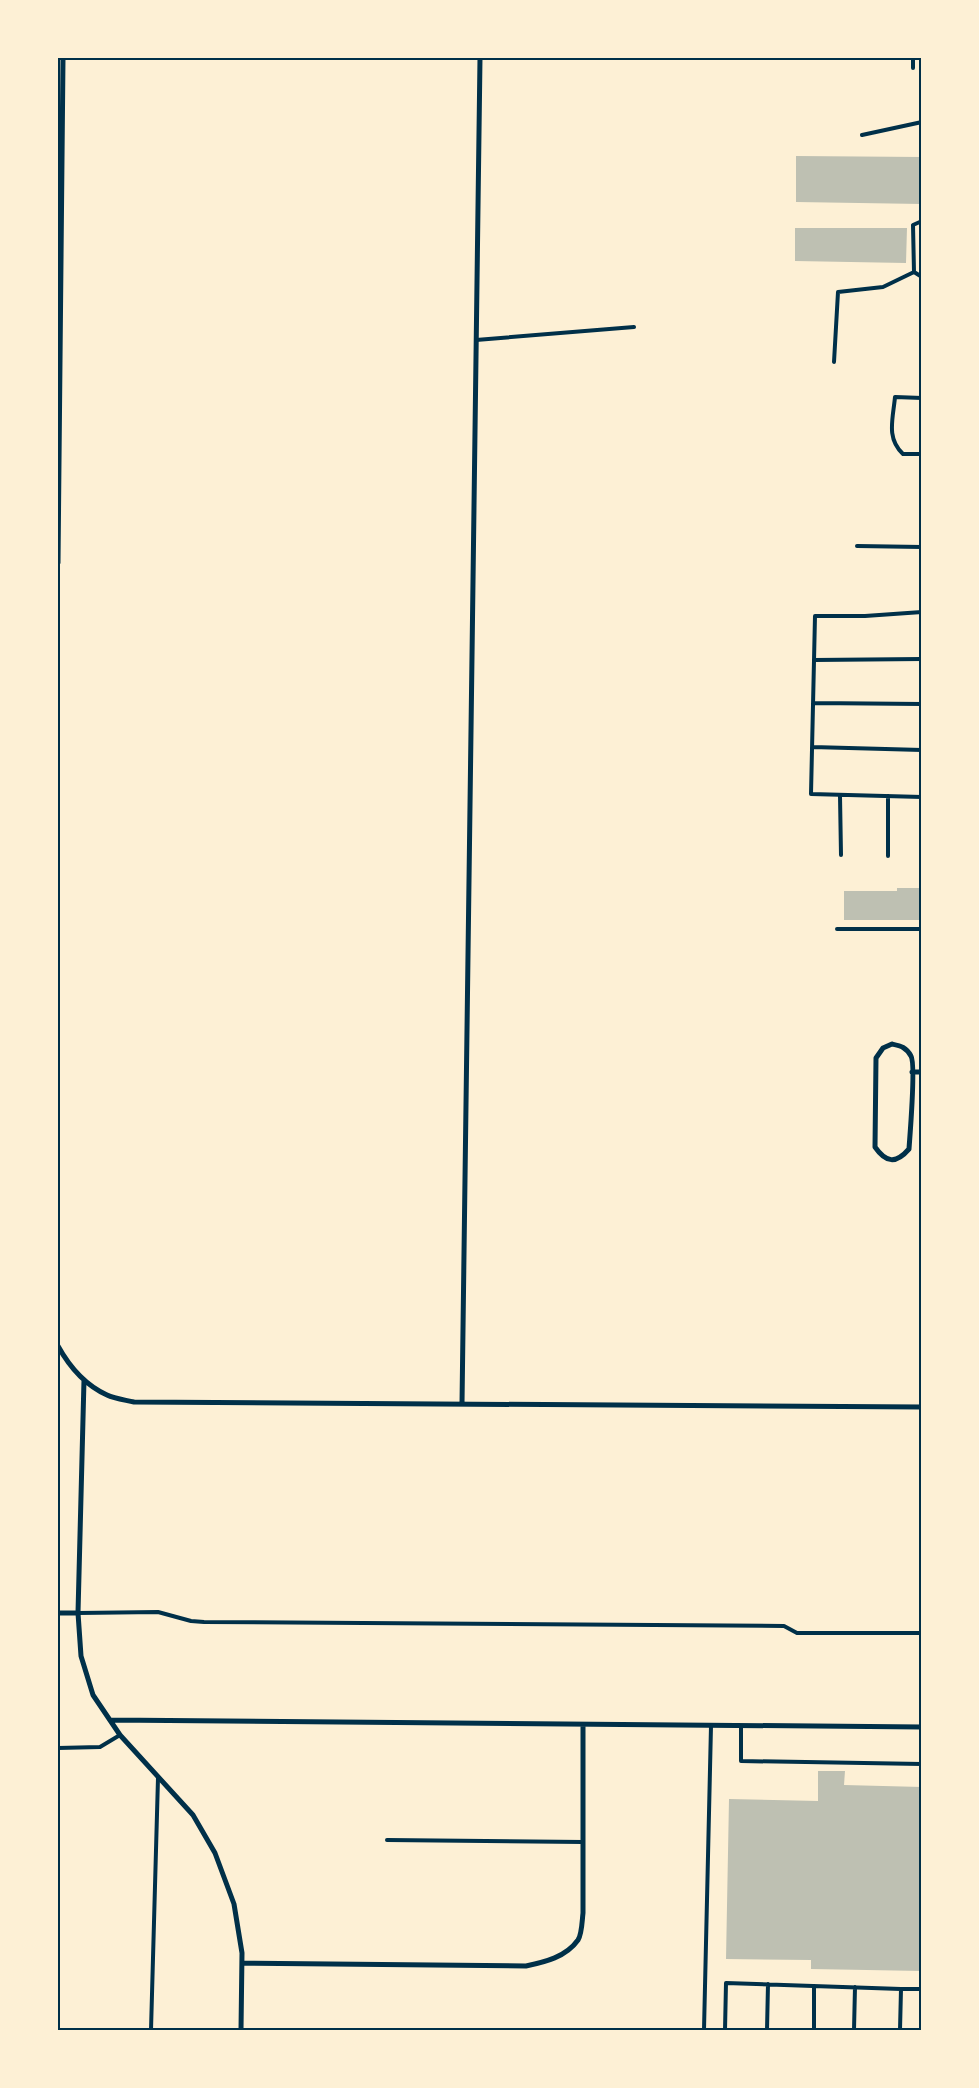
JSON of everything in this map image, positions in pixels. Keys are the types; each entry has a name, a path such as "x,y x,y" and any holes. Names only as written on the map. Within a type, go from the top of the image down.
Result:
{"street":[{"path":"58,563 60,187 63,58"},
{"path":"462,1404 480,58"},
{"path":"892,1044 905,1048 912,1058 912,1072 910,1149 902,1158 892,1160 881,1156 875,1146 876,1058 883,1048 892,1044"},
{"path":"912,1072 922,1072"},
{"path":"58,1346 67,1363 84,1380 108,1396 134,1402 922,1407"},
{"path":"84,1380 78,1613 81,1656 93,1694 120,1735 193,1815 215,1853 234,1904 242,1953 241,2030"},
{"path":"58,1613 78,1613"},
{"path":"110,1720 741,1727 922,1727"},
{"path":"242,1963 526,1966 550,1960 565,1953 578,1939 583,1913 583,1725"}],"lane":[{"path":"913,58 913,68"},
{"path":"862,135 922,122"},
{"path":"914,272 913,225 922,221"},
{"path":"914,272 922,277"},
{"path":"834,362 838,292 883,287 914,272"},
{"path":"476,340 634,327"},
{"path":"922,398 895,398 891,433 895,446 903,454 922,454"},
{"path":"857,546 922,547"},
{"path":"922,612 864,616 815,616 811,794 922,797"},
{"path":"814,660 922,659"},
{"path":"813,703 922,704"},
{"path":"812,747 922,750"},
{"path":"840,796 841,855"},
{"path":"888,796 888,856"},
{"path":"837,929 922,929"},
{"path":"78,1613 158,1612 191,1621 204,1622 784,1626 797,1632 922,1633"},
{"path":"704,2030 711,1726"},
{"path":"741,1727 741,1761 922,1764"},
{"path":"58,1748 100,1747 120,1735"},
{"path":"151,2030 158,1778"},
{"path":"387,1840 583,1842"},
{"path":"725,2030 726,1983 922,1989"},
{"path":"767,2030 768,1984"},
{"path":"814,1986 814,2030"},
{"path":"854,1988 854,2030"},
{"path":"900,2030 901,1989"}],"building":[{"path":"796,156 922,157 922,204 796,202"},
{"path":"795,228 907,228 906,263 795,261"},
{"path":"897,888 922,888 922,920 844,920 844,891 897,891"},
{"path":"818,1771 845,1771 844,1785 922,1787 922,1971 811,1969 811,1960 726,1959 729,1799 818,1801"}]}
